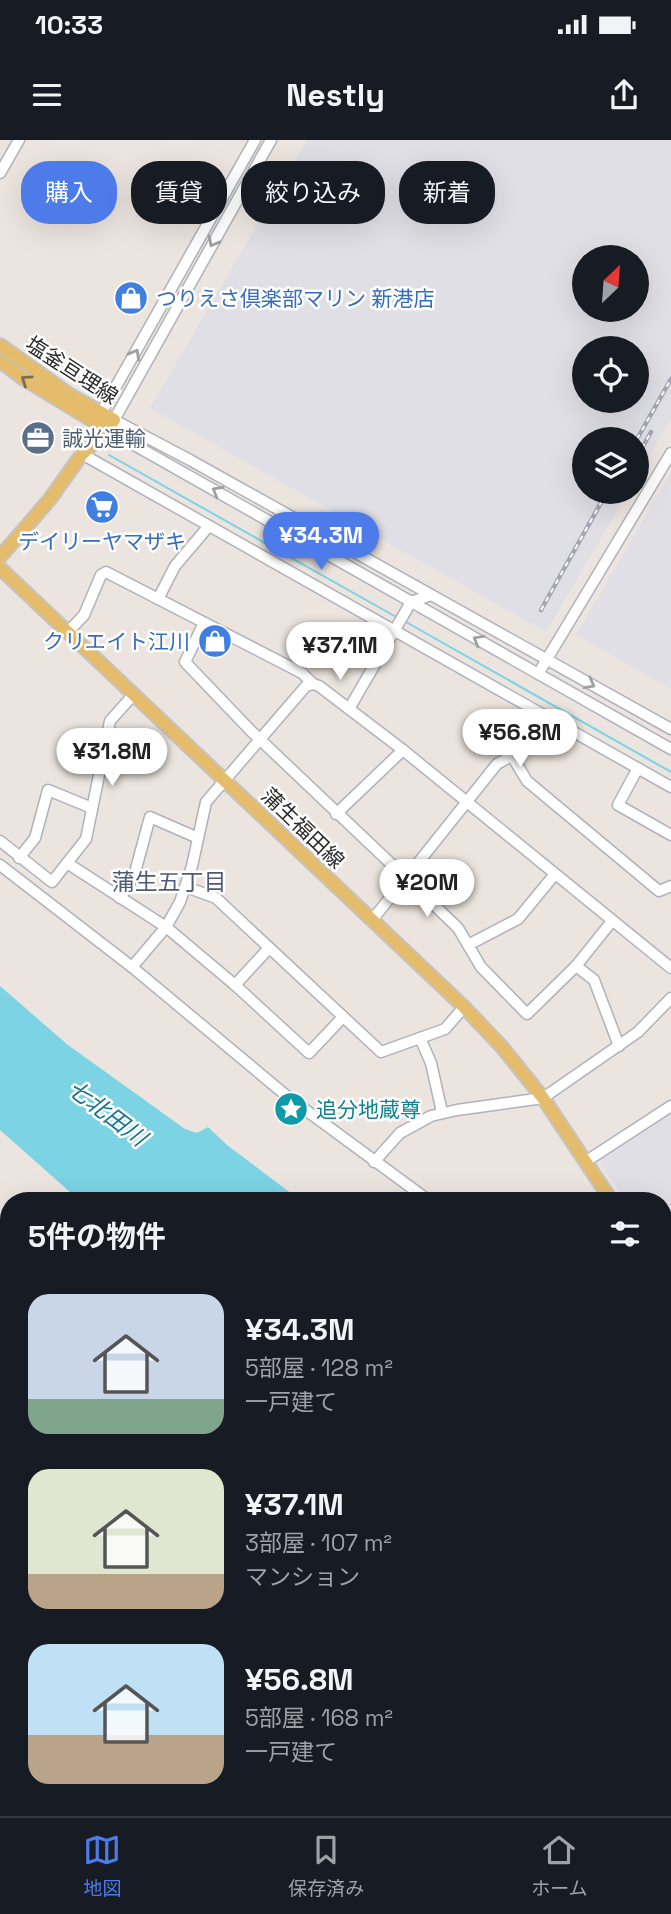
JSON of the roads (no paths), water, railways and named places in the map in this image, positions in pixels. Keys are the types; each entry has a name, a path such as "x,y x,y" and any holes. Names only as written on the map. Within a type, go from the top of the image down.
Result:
{"main road":[{"name":"塩釜亘理線","path":"0,345 99,418"},
{"name":"塩釜亘理線","path":"0,360 24,379 111,425 93,438 50,499 0,557"},
{"path":"93,438 99,418"},
{"name":"蒲生福田線","path":"0,568 225,779 502,1046 543,1098 606,1192"}],"street":[{"path":"0,173 19,140"},
{"path":"99,418 255,140"},
{"path":"111,425 271,140"},
{"path":"111,425 431,595 671,729"},
{"path":"111,425 411,602 671,749"},
{"path":"84,451 208,527 395,628 671,786"},
{"path":"538,674 671,453"},
{"path":"158,599 176,566 208,527"},
{"path":"68,632 84,615 104,572 302,673 403,750 671,968"},
{"path":"349,709 404,611 411,602 431,595"},
{"path":"204,624 185,662 336,814 458,928 481,967 527,1014 576,966 612,921"},
{"path":"132,967 166,927 186,887 206,802 306,687 313,684"},
{"path":"0,841 52,883 86,839 110,720 134,694"},
{"path":"626,724 634,709"},
{"path":"372,920 497,764 527,747 545,715"},
{"path":"336,814 403,750"},
{"path":"512,756 527,781 649,883 659,891 671,886"},
{"path":"638,768 618,805 671,835"},
{"path":"19,858 35,838 48,790 92,808"},
{"path":"120,898 134,876 150,817 198,838"},
{"path":"68,863 166,927 309,1053 343,1017"},
{"path":"0,865 132,967 288,1097 417,1192"},
{"path":"468,945 518,919 555,874"},
{"path":"186,887 216,898 381,1052 445,1029 464,1007"},
{"path":"235,985 269,948"},
{"path":"576,966 594,981 619,1046"},
{"path":"374,1162 400,1133 411,1125 442,1112 543,1098 638,1032 671,998"},
{"path":"421,1038 431,1063 442,1112"},
{"path":"585,1162 671,1106"}],"water":[{"name":"七北田川","path":"0,986 68,1045 185,1129 197,1133 208,1127 227,1145 289,1192 70,1192 0,1130"}],"waterway":[{"path":"109,455 398,618"},
{"path":"406,622 671,772"}],"railway":[{"path":"644,427 671,379"},
{"path":"649,436 651,432"},
{"path":"541,610 600,504"}],"place":[{"name":"つりえさ倶楽部マリン 新港店","path":"131,298"},
{"name":"誠光運輸","path":"38,438"},
{"name":"デイリーヤマザキ","path":"102,507"},
{"name":"クリエイト江川","path":"215,641"},
{"name":"追分地蔵尊","path":"291,1109"}],"district":[{"name":"蒲生五丁目","path":"169,882"}]}
